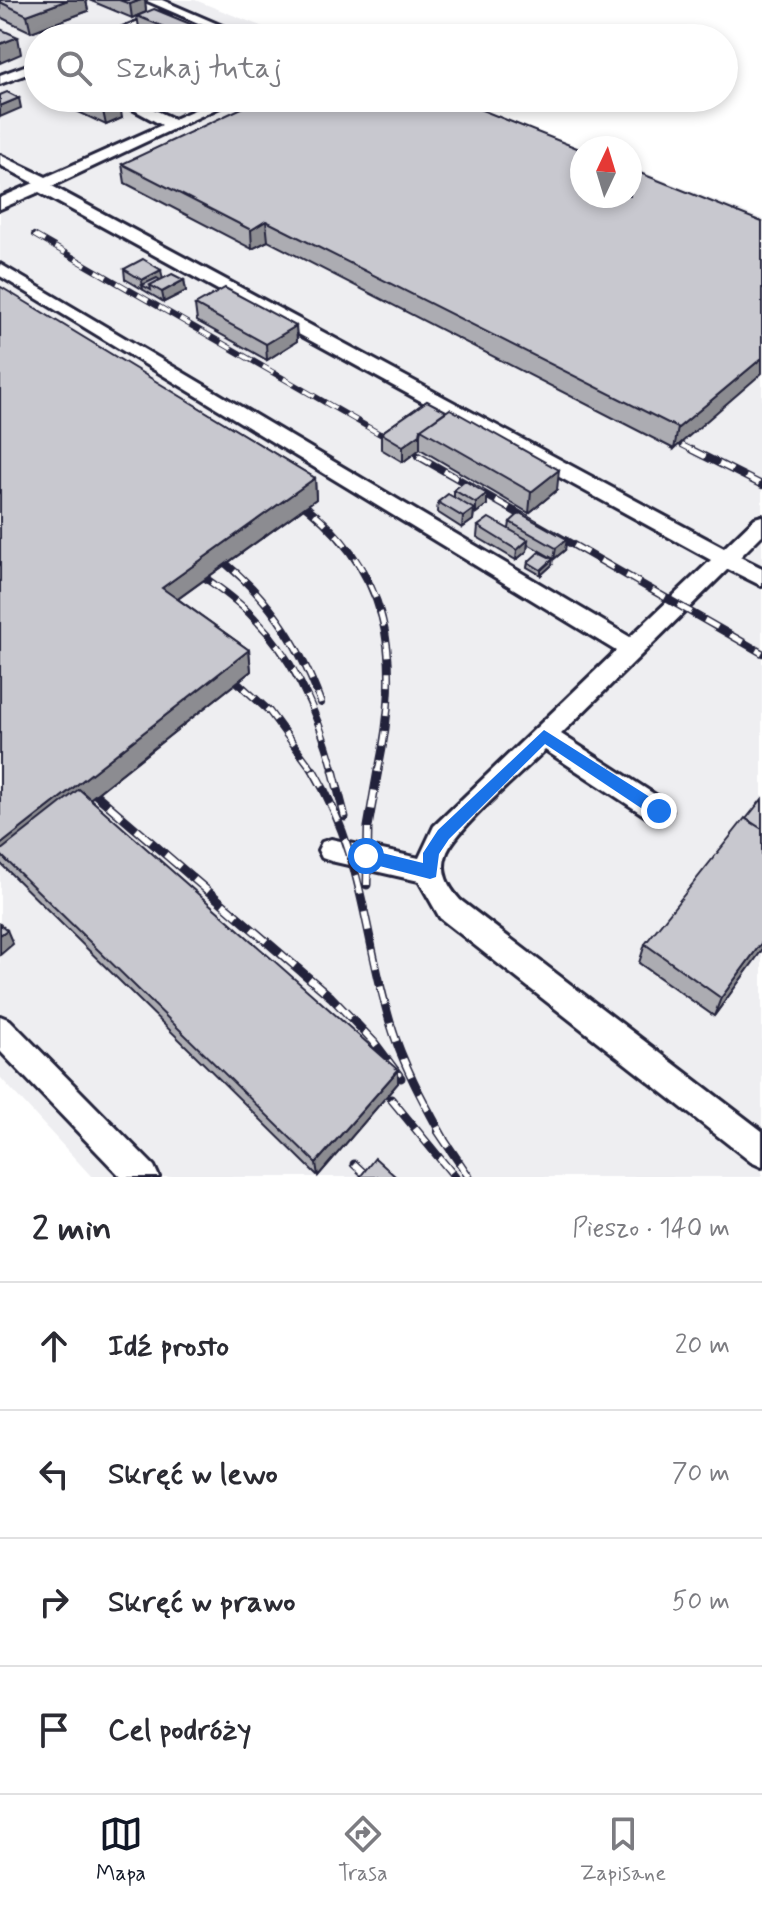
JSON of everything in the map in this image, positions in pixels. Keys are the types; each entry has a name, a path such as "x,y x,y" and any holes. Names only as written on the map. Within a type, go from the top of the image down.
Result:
{"lane":[{"path":"151,0 209,24"},
{"path":"140,24 175,10"},
{"path":"194,18 194,24"},
{"path":"0,80 24,71"},
{"path":"148,112 174,125"},
{"path":"0,204 202,112"},
{"path":"0,159 762,578"},
{"path":"0,269 633,650"},
{"path":"762,523 443,834 431,853 430,872 437,894 450,909 762,1151"},
{"path":"544,736 659,811"},
{"path":"331,850 430,872"},
{"path":"0,1030 143,1177"}],"shaded area":[{"path":"14,0 133,0 152,8 173,0 195,0 256,24 24,24 24,112 462,112 570,188 570,208 642,208 642,172 762,219 762,1177 92,1177 0,1077 0,5"}],"building":[{"path":"0,0 68,0 27,15"},
{"path":"119,0 141,0 130,4"},
{"path":"154,9 190,24 157,24 137,16"},
{"path":"0,29 18,37 0,44"},
{"path":"7,92 19,98 0,106 0,95"},
{"path":"233,112 487,112 570,145 570,208 642,208 642,174 762,222 762,358 678,428 266,221 251,230 122,164"},
{"path":"143,259 161,270 142,280 124,269"},
{"path":"172,274 184,280 162,292 150,285"},
{"path":"157,278 160,280 150,285 151,290 142,285"},
{"path":"0,288 315,478 162,588 249,650 0,845"},
{"path":"225,288 296,326 266,344 195,305"},
{"path":"427,401 446,411 403,446 381,433"},
{"path":"450,409 559,470 531,492 421,429"},
{"path":"465,481 487,494 476,503 454,490"},
{"path":"448,494 474,509 463,517 438,502"},
{"path":"520,513 567,539 556,548 510,522"},
{"path":"489,518 528,540 517,550 478,526"},
{"path":"539,552 553,559 541,570 528,562"},
{"path":"79,789 398,1070 316,1163 0,854"},
{"path":"762,799 762,829 746,819"},
{"path":"745,818 762,829 762,942 721,998 645,944"},
{"path":"375,1158 396,1177 360,1177"}],"railway":[{"path":"34,235 387,438"},
{"path":"682,445 762,485"},
{"path":"418,456 762,653"},
{"path":"291,495 325,523 351,553 370,584 382,617 388,653 389,690 378,772"},
{"path":"211,552 248,584 278,619 302,658 321,703"},
{"path":"187,565 248,611 283,652 313,710 334,772"},
{"path":"222,668 269,711 314,772"},
{"path":"313,770 330,802 353,864 395,1037 444,1139"},
{"path":"333,770 345,817"},
{"path":"367,885 368,827 378,770"},
{"path":"79,780 331,997 374,1042 401,1078"},
{"path":"391,1099 455,1177"},
{"path":"438,1131 469,1177"},
{"path":"354,1164 368,1177"}],"route":[{"path":"366,856 430,872 431,853 443,834 544,736 659,811"}]}
